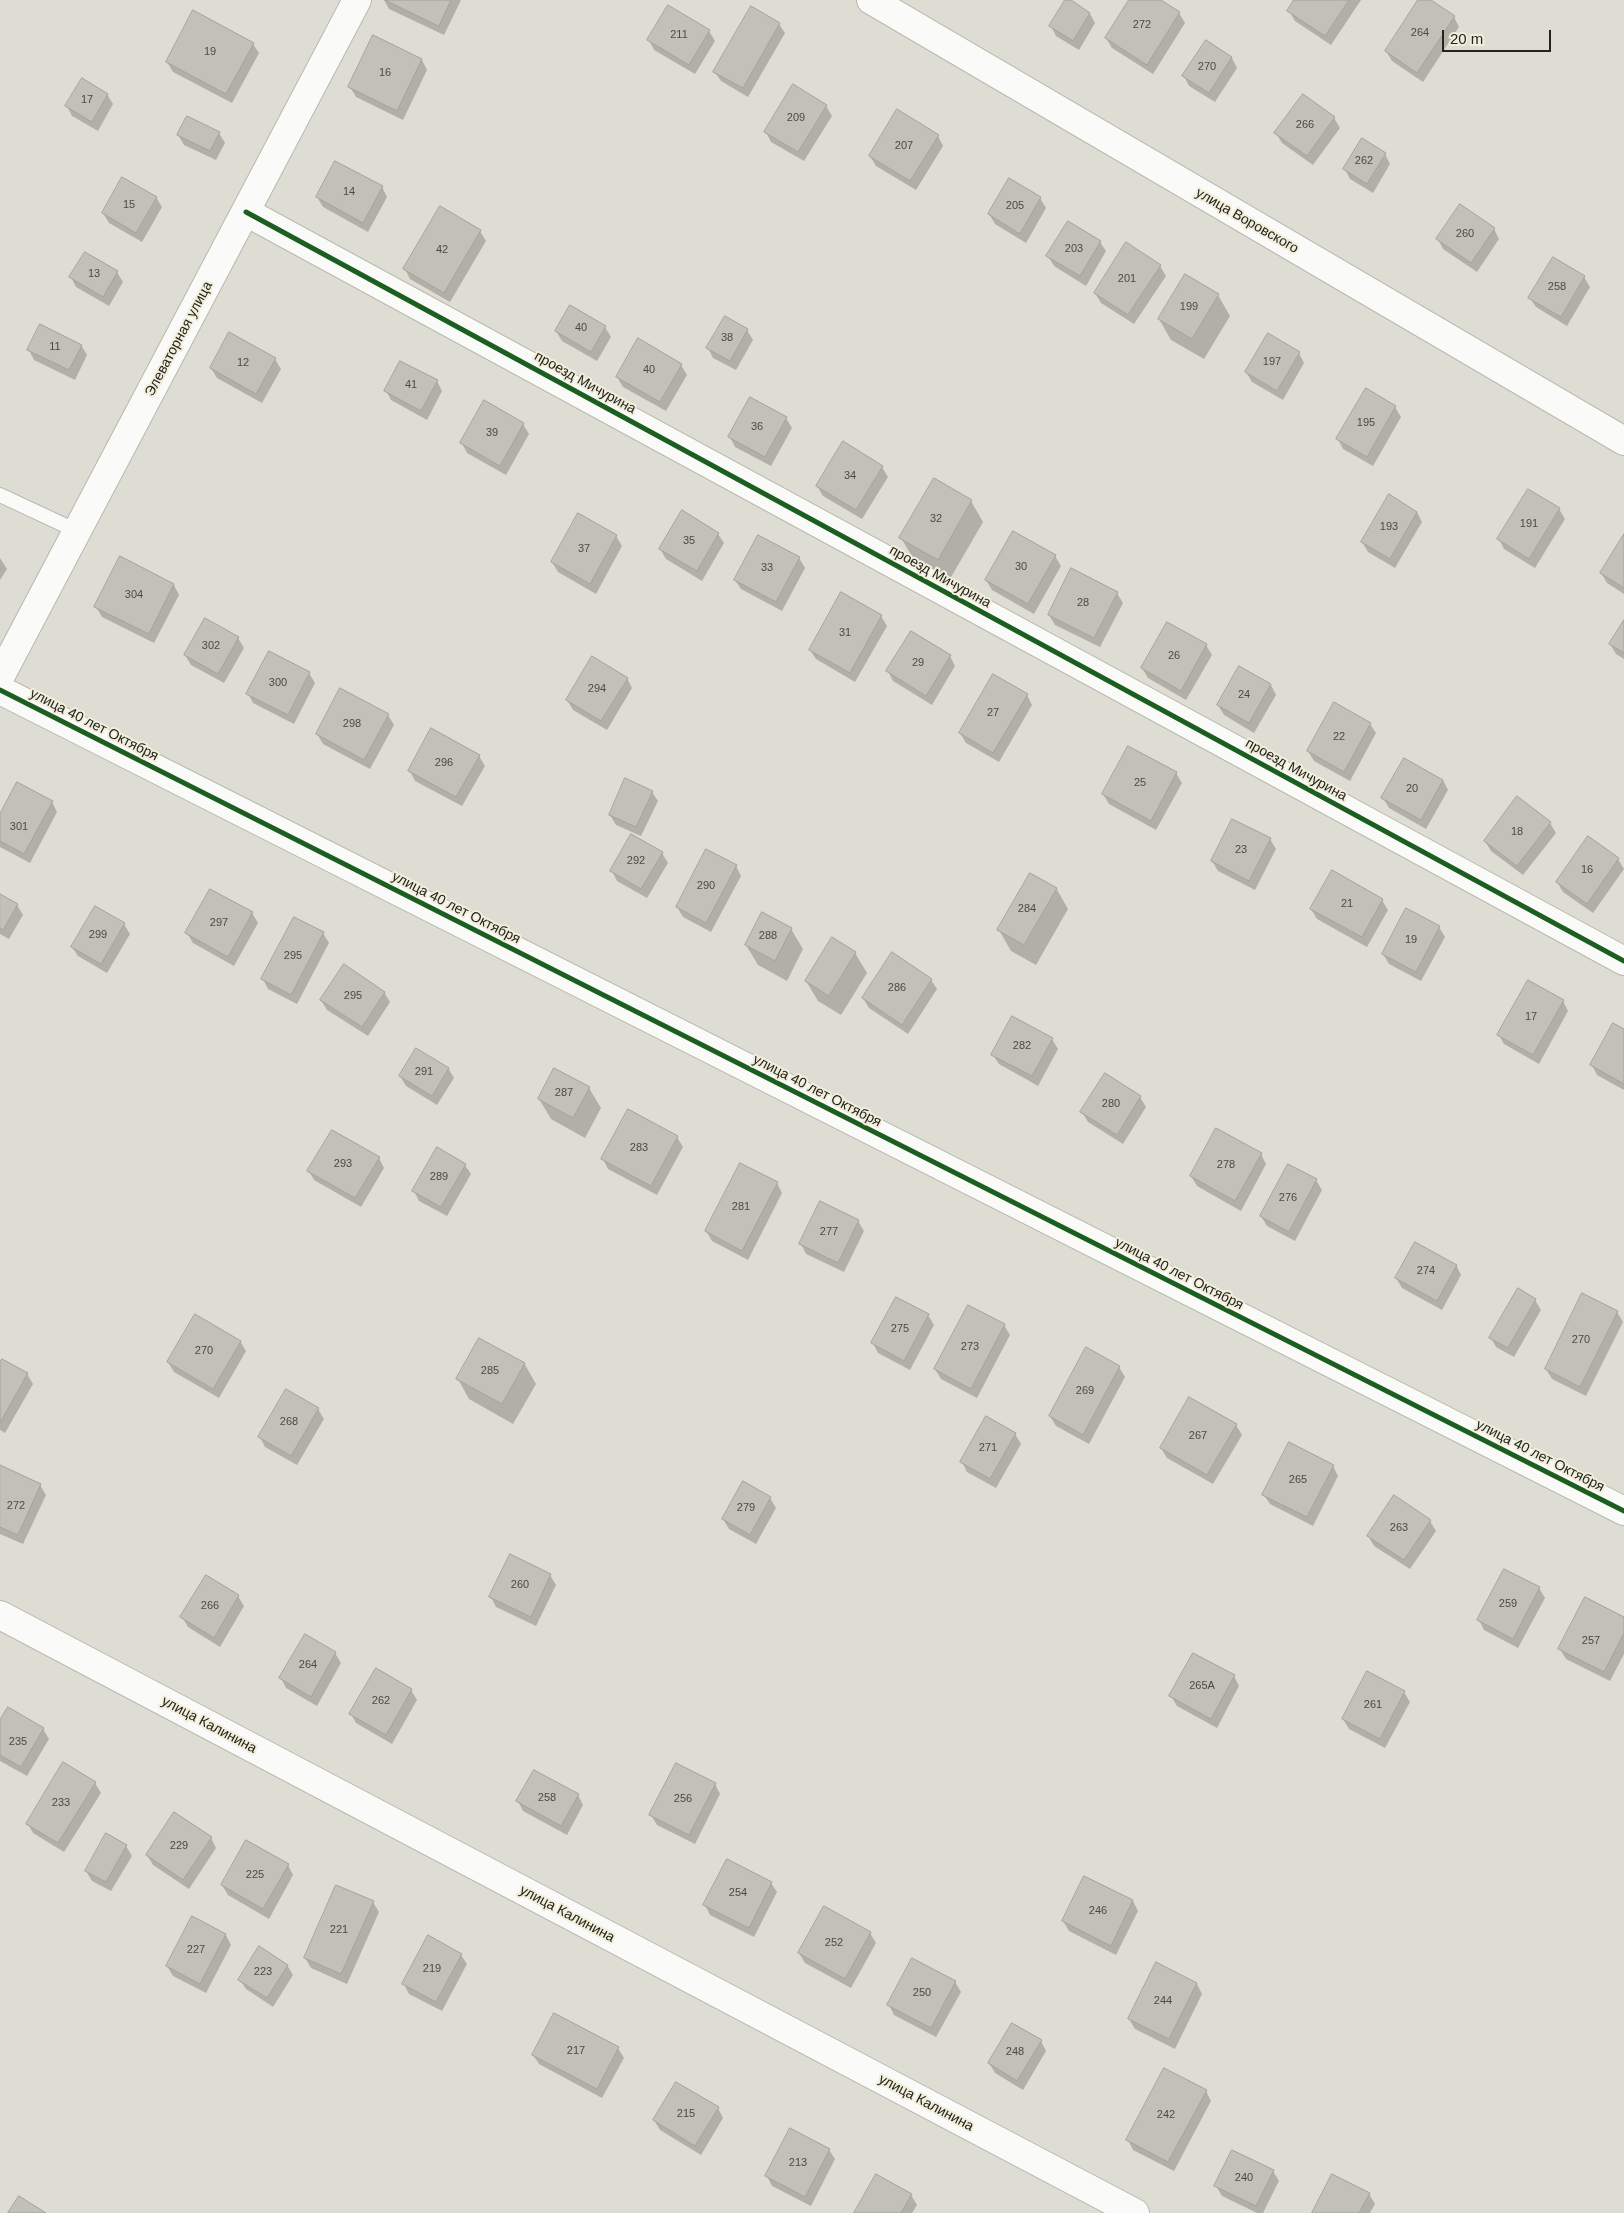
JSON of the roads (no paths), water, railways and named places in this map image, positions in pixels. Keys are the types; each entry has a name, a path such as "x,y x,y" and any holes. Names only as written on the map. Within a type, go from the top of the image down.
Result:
{"street":[{"name":"Элеваторная улица","path":"0,677 357,0"},
{"name":"улица Воровского","path":"871,0 1624,441"},
{"name":"проезд Мичурина","path":"246,212 1624,961"},
{"name":"улица 40 лет Октября","path":"0,690 1624,1511"},
{"name":"улица Калинина","path":"0,1615 1135,2213"}],"lane":[{"path":"0,495 77,531"}]}
